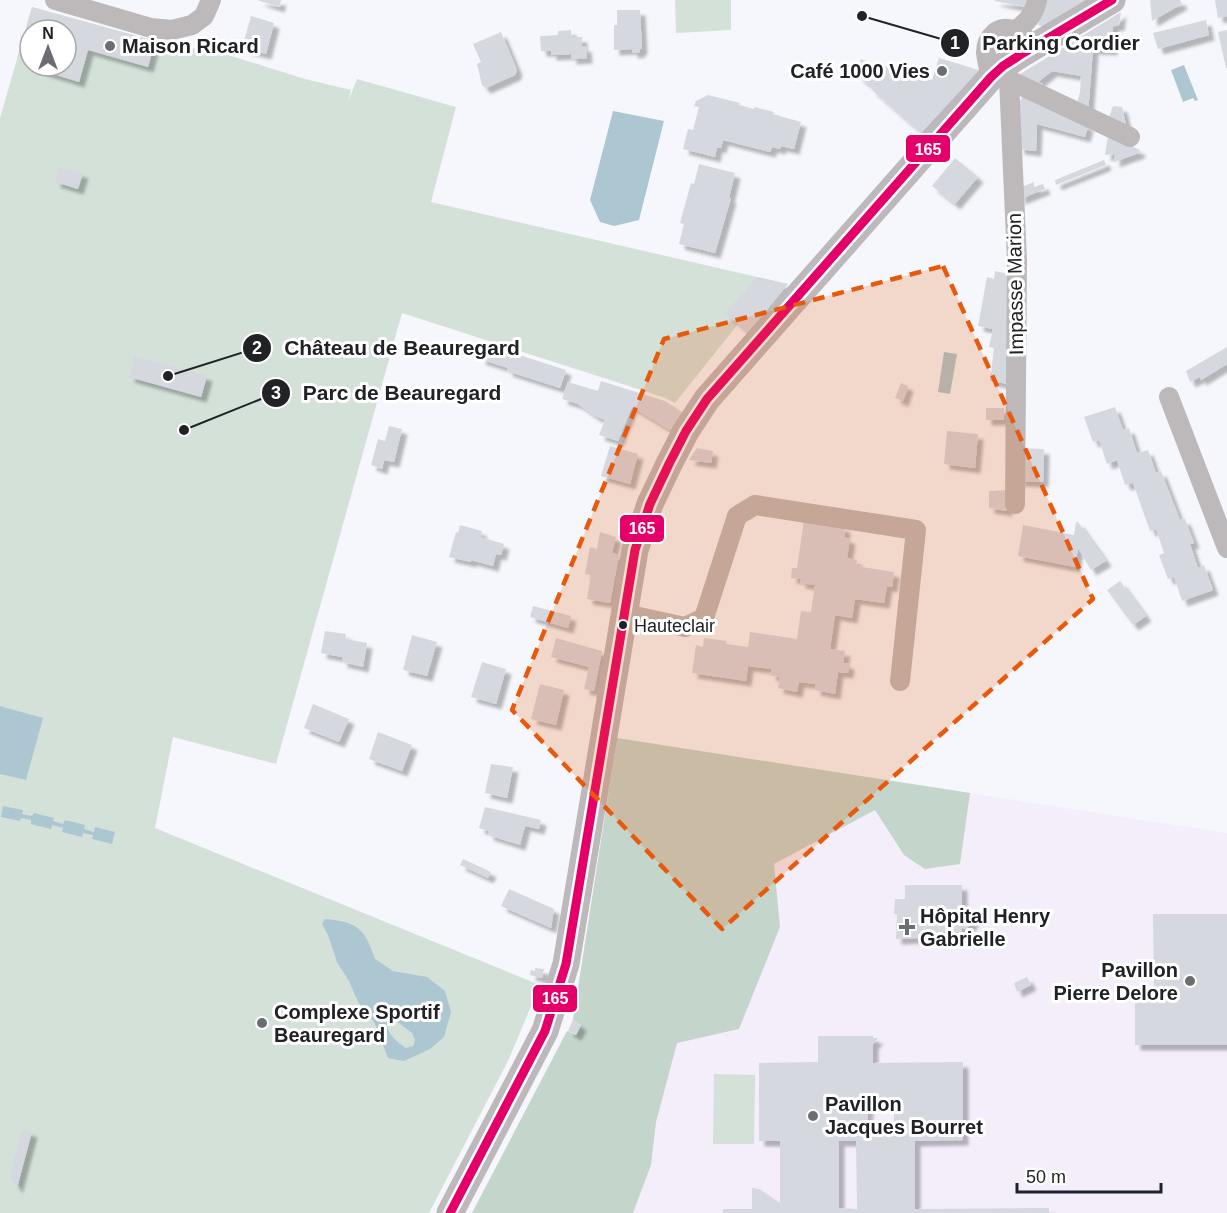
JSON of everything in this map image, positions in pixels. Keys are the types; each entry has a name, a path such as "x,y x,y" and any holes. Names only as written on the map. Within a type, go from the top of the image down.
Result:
{"main road":[{"path":"450,1213 544,1031 566,964 635,550 650,504 686,431 707,399 1001,74 1024,39 1112,0"}],"street":[{"path":"55,0 152,28 172,30 192,25 204,16 211,0"},
{"path":"1024,39 1027,22 1035,10 1037,0"},
{"path":"1001,74 1130,137"},
{"name":"Impasse Marion","path":"1001,74 1017,261 1015,504"},
{"path":"1168,397 1227,548"},
{"path":"625,614 685,627 704,618 737,516 755,506 916,530 900,681"}],"highlighted area":[{"path":"943,266 1093,599 722,929 512,710 664,339"}],"shaded area":[{"path":"675,0 731,0 731,30 676,33"},
{"path":"32,7 72,18 29,18"},
{"path":"78,20 155,41 225,54 305,79 351,90 348,102 357,79 456,107 431,202 788,284 748,333 738,324 675,403 402,313 276,764 173,737 155,828 540,985 508,1061 429,1213 0,1213 0,118 18,56 18,78 78,78"},
{"name":"Hôpital Henry Gabrielle","path":"617,738 1227,833 1227,1213 472,1213 573,1020"},
{"path":"714,1074 755,1075 754,1144 713,1144"}],"green space":[{"path":"617,738 970,793 960,864 925,869 904,855 875,810 774,864 780,927 739,1029 677,1043 656,1122 651,1165 633,1213 472,1213 567,1031 576,1035 581,1025 573,1020"}],"water":[{"path":"1184,65 1198,100 1195,101 1193,98 1183,102 1171,70"},
{"path":"613,111 664,121 639,220 614,226 600,222 590,200"},
{"path":"944,352 957,354 950,394 938,392"},
{"path":"0,706 43,718 26,780 0,774"},
{"path":"3,806 23,810 22,814 32,816 34,813 54,818 53,821 63,824 65,820 85,825 84,829 94,832 95,827 115,832 112,844 92,839 93,835 83,833 82,837 62,832 63,828 52,825 51,829 31,824 31,820 21,818 20,821 1,817"},
{"path":"325,919 353,925 368,941 375,959 393,971 427,977 445,991 451,1012 444,1037 430,1049 404,1061 388,1058 374,1022 358,1002 337,962 322,924","holes":["391,1017 412,1033 415,1040 413,1046 406,1048 390,1033 387,1020"]}],"building":[{"path":"257,0 281,0 279,7"},
{"path":"995,0 1027,0 1026,7"},
{"path":"1044,0 1088,0 1043,27 1038,25"},
{"path":"1150,0 1180,0 1182,4 1152,21"},
{"path":"1215,0 1227,0 1227,16 1218,18"},
{"name":"Maison Ricard","path":"32,7 72,18 29,18"},
{"path":"617,10 640,10 642,49 640,52 632,53 632,49 614,50 614,25 617,25"},
{"path":"1121,12 1119,25 1113,26 1112,50 1093,49 1088,113 1076,107 1081,76 1052,71 1038,82 1043,84 1038,88 1017,76"},
{"path":"251,16 274,23 266,54 242,48"},
{"name":"Maison Ricard","path":"78,20 155,41 148,67 88,50 79,82 66,78 78,78"},
{"path":"1206,20 1209,35 1158,49 1153,33"},
{"path":"571,30 571,37 582,37 582,47 586,46 587,58 571,59 571,54 551,55 551,51 541,51 540,36 558,35 558,31"},
{"path":"1227,30 1227,68 1226,68 1218,32"},
{"path":"501,32 517,70 515,75 486,88 482,85 477,64 481,62 473,44"},
{"path":"939,58 979,70 921,133 858,76 861,67 860,59 932,80"},
{"path":"1025,92 1088,126 1085,137 1037,124 1036,151 1019,149 1020,101"},
{"path":"708,95 754,109 755,107 774,112 773,114 801,122 794,149 781,146 780,149 772,147 770,152 723,140 721,148 717,147 715,157 683,149 688,129 693,130 699,107 694,106 696,101"},
{"path":"1113,106 1122,107 1128,134 1107,123"},
{"path":"1108,136 1140,150 1139,153 1114,162 1115,154 1105,155"},
{"path":"955,158 978,177 955,204 932,186"},
{"path":"1104,160 1106,165 1056,185 1055,180"},
{"path":"699,164 735,173 729,198 731,198 715,253 679,244 684,224 680,223"},
{"path":"59,167 83,173 78,189 55,182"},
{"path":"1034,182 1034,187 1043,184 1045,189 1020,199 1019,188"},
{"path":"995,271 1009,274 1009,384 990,381 994,348 989,347 993,329 978,326 987,277 994,279"},
{"path":"757,277 788,284 748,333 725,313"},
{"path":"485,344 566,370 560,388 507,371 508,368 480,359"},
{"path":"1227,347 1227,364 1201,380 1200,377 1190,382 1186,371"},
{"path":"135,356 207,376 201,397 129,377"},
{"path":"601,381 665,401 682,412 670,430 632,407 618,441 599,435 605,420 578,404 562,399 568,382 598,391"},
{"path":"901,383 908,386 903,401 895,398"},
{"path":"1115,407 1123,430 1129,428 1137,453 1148,450 1156,473 1161,471 1180,520 1185,519 1194,543 1190,544 1198,568 1204,565 1213,590 1182,601 1174,577 1168,579 1159,555 1164,553 1156,529 1150,531 1133,483 1125,485 1117,460 1107,464 1099,440 1093,442 1084,417"},
{"path":"986,408 1004,408 1004,420 986,420"},
{"path":"389,426 402,429 394,462 384,460 382,469 371,465 378,439 385,441"},
{"path":"947,431 978,434 975,468 944,464"},
{"path":"610,446 638,454 630,484 601,476"},
{"path":"697,448 713,451 711,463 689,460"},
{"path":"1019,448 1044,449 1043,482 1019,481"},
{"path":"1008,490 1007,511 989,508 989,491"},
{"path":"804,520 845,527 844,537 850,539 847,558 857,560 856,566 894,572 892,587 887,586 884,603 855,599 852,618 835,615 830,649 845,651 843,663 849,664 848,673 838,672 835,694 815,690 816,684 799,682 797,692 778,688 780,677 770,675 772,669 748,666 746,681 692,673 696,645 703,647 704,638 748,647 750,632 797,639 801,611 811,612 815,585 800,583 801,579 791,578 792,568 797,568"},
{"path":"1076,522 1106,561 1091,570 1078,548 1075,567 1018,556 1023,525 1074,535"},
{"path":"460,525 482,531 480,537 504,544 501,555 496,554 493,566 449,557"},
{"path":"600,532 616,537 612,553 619,555 610,603 587,599 591,575 585,574 590,547 597,549"},
{"path":"1120,581 1146,616 1133,625 1107,590"},
{"path":"533,606 571,616 568,628 530,617"},
{"path":"325,631 346,634 345,639 367,643 363,667 342,662 342,657 321,653"},
{"path":"412,635 437,642 427,676 403,670"},
{"path":"556,638 602,651 594,691 584,689 589,667 551,657"},
{"path":"482,662 506,669 496,704 471,697"},
{"path":"540,684 564,690 556,725 531,719"},
{"path":"313,704 349,719 339,742 304,728"},
{"path":"378,732 412,745 402,771 369,759"},
{"path":"491,764 513,767 507,798 485,793"},
{"path":"485,807 541,820 539,829 525,826 520,845 488,835 489,831 479,828"},
{"path":"463,859 491,872 488,878 460,865"},
{"path":"905,885 962,885 962,913 968,913 973,918 972,923 967,928 961,929 962,932 943,932 943,937 896,939 895,899 905,899"},
{"path":"509,889 554,909 551,928 501,906"},
{"name":"Pavillon Pierre Delore","path":"1153,914 1227,914 1227,1045 1135,1045 1135,994 1154,994"},
{"path":"535,968 544,969 542,978 530,975 531,970 535,971"},
{"path":"1027,977 1031,985 1017,992 1014,983"},
{"path":"573,1020 581,1025 576,1035 568,1031"},
{"name":"Pavillon Jacques Bourret","path":"818,1036 873,1036 873,1038 878,1038 873,1044 873,1063 963,1062 963,1140 915,1141 915,1209 1049,1208 1049,1213 723,1213 723,1209 752,1209 752,1188 759,1189 780,1203 780,1141 759,1141 759,1063 818,1062","holes":["894,1102 894,1129 867,1130 868,1103","839,1141 856,1141 857,1209 839,1208"]},
{"path":"22,1129 32,1132 17,1188 10,1176"}],"transit line":[{"name":"165","path":"450,1213 545,1031 566,964 635,550 650,504 686,431 707,399 991,77 1020,55 1112,0"}],"place":[{"name":"Parking Cordier","path":"862,16"},
{"name":"Maison Ricard","path":"110,46"},
{"name":"Café 1000 Vies","path":"942,71"},
{"name":"Château de Beauregard","path":"168,376"},
{"name":"Parc de Beauregard","path":"184,430"},
{"name":"Hauteclair","path":"623,625"},
{"name":"Hôpital Henry Gabrielle","path":"907,927"},
{"name":"Pavillon Pierre Delore","path":"1190,981"},
{"name":"Complexe Sportif Beauregard","path":"262,1023"},
{"name":"Pavillon Jacques Bourret","path":"813,1116"}]}
